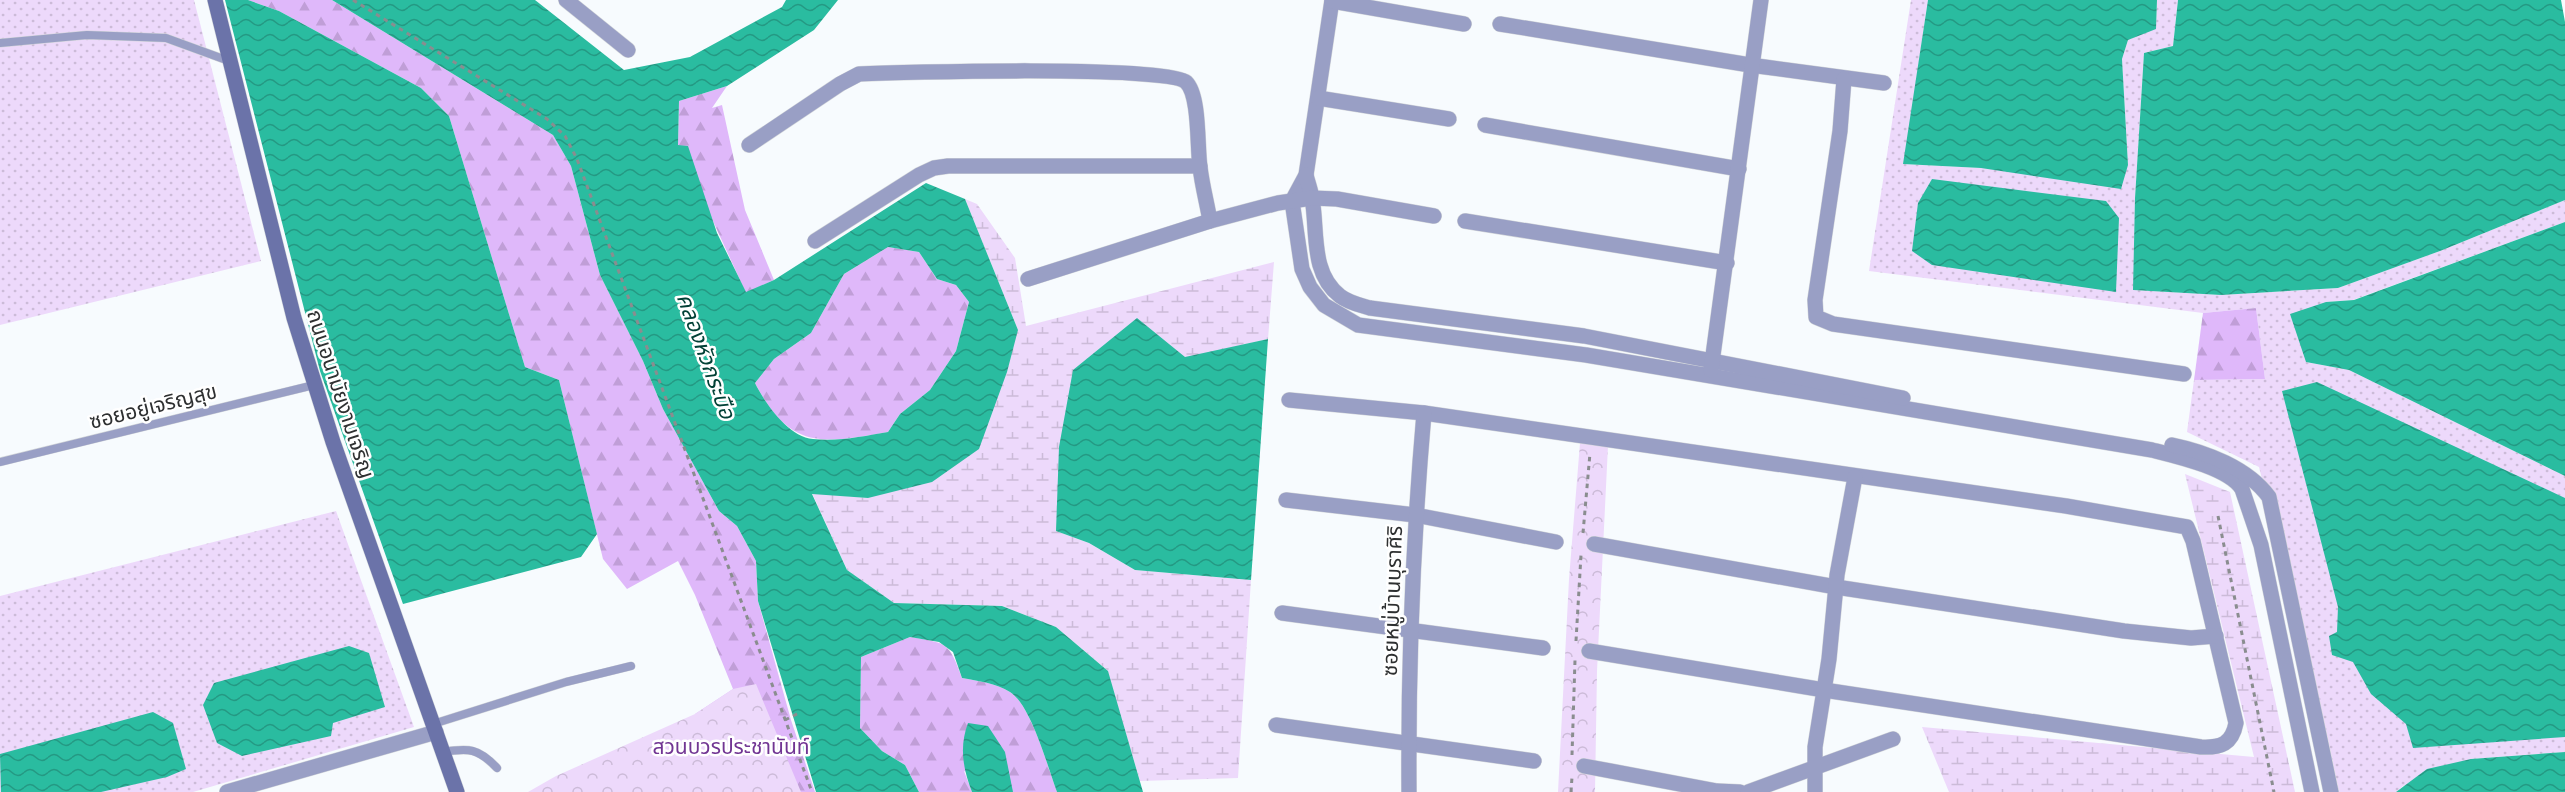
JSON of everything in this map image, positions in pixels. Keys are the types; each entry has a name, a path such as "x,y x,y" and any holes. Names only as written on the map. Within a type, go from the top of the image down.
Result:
{"street":[{"name":"ถนนอนามัยงามเจริญ","path":"215,0 294,318 314,385 457,792"},
{"path":"566,0 628,50"},
{"path":"1710,376 1727,263 1750,65 1761,0"},
{"path":"1464,24 1332,1 1306,175 1292,201 1299,255 1310,287 1324,305 1348,321 1366,326 1586,355 2152,450 2209,468 2238,482 2250,507 2261,545 2312,792"},
{"path":"1500,24 1750,65 1884,83"},
{"path":"749,145 840,84 859,74 1012,71 1135,74 1177,78 1186,82 1193,93 1200,166 1210,221"},
{"path":"1844,79 1840,131 1815,300 1816,316 1833,324 2184,374"},
{"path":"1318,98 1449,119"},
{"path":"1485,125 1739,169"},
{"path":"814,241 919,175 934,168 948,166 1200,166"},
{"path":"1306,175 1312,198 1316,247 1323,276 1340,296 1349,302 1370,309 1584,336 1929,403 2178,446 2229,465 2253,480 2269,497 2331,792"},
{"path":"1028,279 1210,221 1292,201 1312,198 1337,199 1434,216"},
{"path":"1466,221 1727,263"},
{"path":"1366,326 1370,309"},
{"path":"1494,343 1496,325"},
{"path":"1289,400 1424,412 1855,477 2066,506 2187,527 2236,723 2234,734 2227,744 2218,748 2201,747 1582,652"},
{"name":"ซอยหมู่บ้านบุราศิริ","path":"1409,792 1415,515 1424,412"},
{"path":"1815,792 1815,747 1836,587 1855,477"},
{"path":"1286,500 1415,515 1556,542"},
{"path":"1586,542 1836,587 2124,631 2191,638 2216,636"},
{"path":"1282,613 1543,648"},
{"path":"1276,725 1534,761"},
{"path":"227,792 435,728"},
{"path":"1748,792 1893,739"},
{"path":"1576,763 1718,791 1740,792"}],"lane":[{"path":"0,43 87,35 146,36 166,38 231,61"},
{"name":"ซอยอยู่เจริญสุข","path":"0,462 314,385"},
{"path":"435,728 566,682 631,666"},
{"path":"443,752 465,748 487,757 497,768"}],"path":[{"path":"353,0 547,119 566,136 589,192 812,792"},
{"path":"1576,641 1586,542 1592,436"},
{"path":"2218,516 2274,792"},
{"path":"1571,792 1576,763 1582,652"},
{"path":"785,720 799,713"}],"green space":[{"path":"0,0 194,0 261,261 0,325"},
{"path":"248,0 332,0 553,135 571,166 600,275 643,361 663,409 719,511 737,526 756,561 758,601 791,720 815,792 795,792 695,714 733,689 695,595 678,561 627,589 603,559 559,380 525,367 449,116 421,88 279,11"},
{"path":"1911,0 1928,0 1904,164 1981,168 2128,165 2122,59 2128,40 2156,28 2157,0 2178,0 2173,46 2144,53 2135,198 2134,290 2221,295 2338,288 2440,251 2565,200 2565,222 2353,300 2326,302 2306,362 2349,370 2565,476 2565,752 2471,759 2403,786 2396,792 2339,792 2259,467 2187,432 2194,380 2265,379 2256,308 2203,313 1869,271"},
{"path":"727,86 712,108 722,105 745,210 774,280 746,293 678,145 679,101"},
{"path":"965,199 977,204 1015,258 1026,326 1274,262 1268,339 1185,358 1056,531 1089,543 1135,570 1251,580 1238,778 1140,781 1107,670 1056,627 1002,606 894,603 847,570 812,493 868,498 1018,330"},
{"path":"888,247 919,252 937,279 956,285 969,302 956,351 930,390 900,414 888,432 844,439 826,439 810,437 795,431 781,421 755,383 774,359 811,333 844,274"},
{"path":"2256,308 2265,379 2194,380 2203,313"},
{"path":"1580,443 1608,446 1597,671 1595,792 1558,792 1569,579"},
{"path":"2185,474 2230,492 2295,792 1949,792 1922,727 2254,757"},
{"path":"336,511 414,727 193,792 0,792 0,596"},
{"path":"910,637 945,646 954,657 962,678 999,686 1018,699 1032,723 1057,792 1013,792 1011,789 964,771 972,792 919,792 905,765 882,751 860,728 861,657"},
{"name":"สวนบวรประชานันท์","path":"756,684 801,792 528,792 556,776 695,714 733,689"}],"water":[{"path":"225,0 248,0 279,11 421,88 449,116 525,367 559,380 597,534 581,557 403,604 320,371"},
{"name":"คลองหัวกระบือ","path":"332,0 535,0 624,70 690,57 782,7 786,0 838,0 814,30 727,86 679,101 678,145 688,146 717,233 746,292 774,280 926,183 965,199 1018,330 1007,372 979,449 932,482 868,498 812,494 847,570 894,603 1002,606 1056,627 1108,671 1143,792 1057,792 1032,723 1018,699 999,686 962,678 953,652 939,642 910,637 861,657 860,728 882,751 905,765 919,792 816,792 758,601 756,561 737,526 719,511 663,409 643,361 600,275 571,166 553,135","holes":["888,247 919,252 937,279 956,285 969,302 956,351 930,390 900,414 888,432 832,440 813,439 804,437 786,426 771,409 755,383 774,359 811,333 844,274"]},
{"path":"1928,0 2157,0 2156,29 2128,40 2122,59 2128,165 2121,189 1981,168 1903,164"},
{"path":"2178,0 2561,0 2565,22 2565,200 2440,251 2338,288 2221,295 2133,290 2135,198 2144,53 2173,46"},
{"path":"1932,179 2106,201 2119,218 2116,292 1932,265 1912,251 1918,203"},
{"path":"2565,222 2565,476 2349,370 2306,362 2290,314 2326,302 2354,300"},
{"path":"1137,318 1185,357 1268,339 1251,580 1135,570 1089,543 1056,531 1059,447 1073,370"},
{"path":"2317,382 2565,498 2565,737 2413,748 2406,724 2371,694 2353,662 2332,655 2329,636 2337,632 2338,607 2282,391"},
{"path":"349,646 369,653 385,707 333,723 331,736 242,756 217,743 203,705 214,683"},
{"path":"153,712 173,723 186,769 167,777 101,792 1,792 0,754"},
{"path":"968,723 988,726 1005,752 1013,792 972,792 963,758"},
{"path":"2565,752 2565,792 2396,792 2427,769 2471,759"}]}
